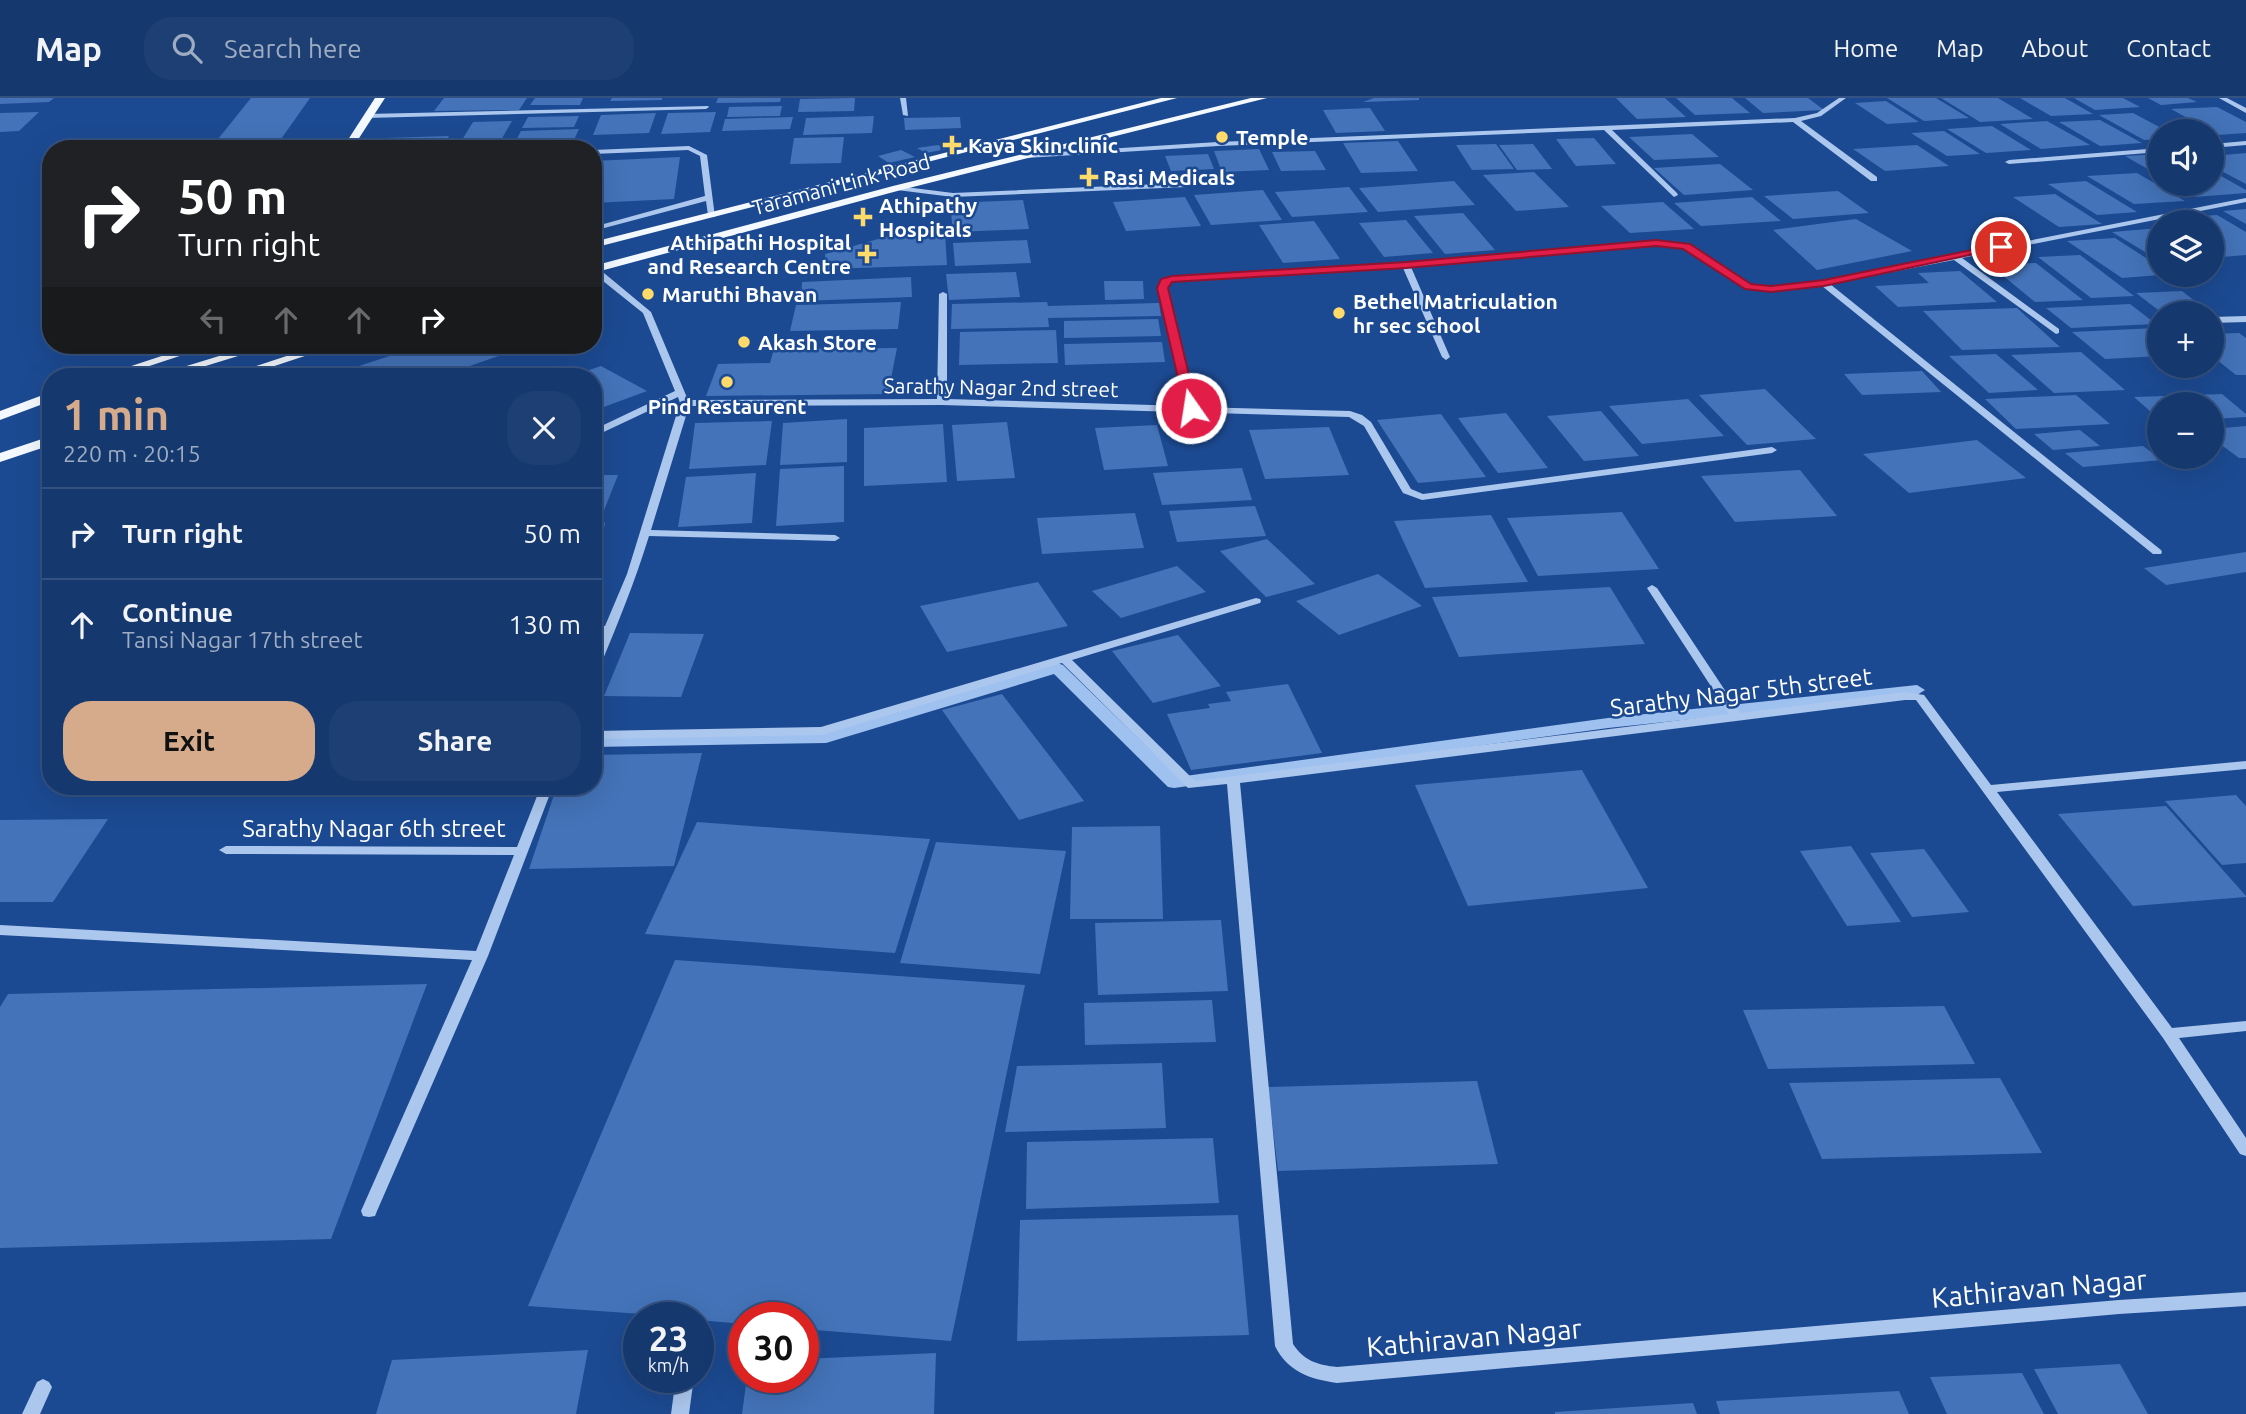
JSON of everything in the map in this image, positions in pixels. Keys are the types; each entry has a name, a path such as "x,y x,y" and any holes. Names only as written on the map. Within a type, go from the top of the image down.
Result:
{"main road":[{"path":"352,140 380,98"},
{"name":"Taramani Link Road","path":"602,243 1172,98"},
{"path":"602,264 1223,98"},
{"name":"Taramani Link Road","path":"602,264 1262,98"},
{"path":"133,368 178,354"},
{"path":"188,368 237,354"},
{"path":"258,368 303,354"},
{"path":"0,416 42,400"},
{"path":"0,422 42,410"},
{"path":"0,458 42,443"}],"street":[{"path":"903,98 906,115"},
{"path":"1026,156 1232,143 1795,120 1819,115 1843,98"},
{"path":"2222,98 2246,111"},
{"path":"367,116 706,107"},
{"path":"1795,120 1874,179"},
{"path":"1606,128 1674,195"},
{"path":"2224,145 2246,143"},
{"path":"602,152 689,148 698,151 703,155 712,215"},
{"path":"2009,162 2147,151"},
{"path":"897,188 953,195 1183,185"},
{"path":"602,227 708,198"},
{"path":"1191,408 1162,288 1164,281 1406,265 1656,243 1686,247 1749,287 1771,289 1824,283 2246,200"},
{"path":"1955,257 2056,331"},
{"path":"1406,265 1446,356"},
{"path":"602,273 647,312 685,403 632,574 602,648"},
{"path":"1824,283 2157,552"},
{"path":"942,402 943,294"},
{"path":"2224,320 2246,319"},
{"path":"602,430 680,392"},
{"name":"Sarathy Nagar 2nd street","path":"685,403 942,402 1191,408 1359,416"},
{"path":"1359,416 1367,424 1407,491 1422,497 1772,450"},
{"path":"645,533 835,538"},
{"path":"1652,588 1735,715"},
{"path":"602,735 822,730 1256,601"},
{"path":"602,629 610,629"},
{"name":"Sarathy Nagar 5th street","path":"1065,659 1192,785 1735,715 1905,696 1920,697 2168,1034 2246,1150"},
{"path":"1989,789 2246,765"},
{"name":"Kathiravan Nagar","path":"1233,779 1284,1346 1293,1361 1314,1372 1337,1375 2119,1307 2246,1299"},
{"path":"369,1212 481,956 543,795"},
{"name":"Sarathy Nagar 6th street","path":"226,850 521,851"},
{"path":"0,930 481,956"},
{"path":"2168,1034 2246,1026"},
{"path":"31,1414 43,1387"},
{"path":"680,1414 683,1393"}],"building":[{"path":"0,98 54,98 49,102 0,104"},
{"path":"251,98 310,98 280,140 217,140"},
{"path":"444,98 527,98 519,110 434,111"},
{"path":"535,98 583,98 580,105 530,105"},
{"path":"612,98 662,98 662,100 610,101"},
{"path":"718,98 781,98 780,102 716,103"},
{"path":"855,98 854,111 798,112 800,99"},
{"path":"1374,98 1419,98 1419,100 1363,102"},
{"path":"1616,98 1665,98 1686,117 1637,119"},
{"path":"1676,98 1732,98 1750,113 1695,115"},
{"path":"1745,98 1808,98 1824,110 1763,113"},
{"path":"1887,98 1936,98 1969,118 1924,121"},
{"path":"1941,98 1998,98 2033,119 1980,122"},
{"path":"2020,98 2065,98 2093,114 2051,116"},
{"path":"2074,98 2123,98 2140,107 2095,110"},
{"path":"2148,98 2188,98 2197,102 2161,105"},
{"path":"1886,101 1919,122 1887,124 1855,103"},
{"path":"782,106 780,116 727,117 729,107"},
{"path":"2217,107 2246,122 2246,133 2224,135 2224,119 2189,119 2171,109"},
{"path":"1370,108 1385,131 1336,133 1323,110"},
{"path":"39,112 19,131 0,132 0,113"},
{"path":"716,112 710,132 661,134 668,113"},
{"path":"656,113 649,133 593,135 601,115"},
{"path":"2133,113 2147,120 2147,140 2144,140 2099,115"},
{"path":"579,116 574,127 522,128 528,117"},
{"path":"874,116 872,133 803,135 806,118"},
{"path":"793,117 790,129 722,131 725,119"},
{"path":"960,117 961,128 905,130 904,118"},
{"path":"2100,120 2142,143 2100,146 2059,122"},
{"path":"512,121 501,140 462,140 473,122"},
{"path":"2047,121 2090,145 2041,149 2000,124"},
{"path":"1992,126 2031,150 1986,153 1947,129"},
{"path":"579,129 574,140 516,140 521,131"},
{"path":"1944,131 1980,154 1947,156 1911,133"},
{"path":"1692,134 1719,157 1654,160 1629,137"},
{"path":"449,136 447,140 383,140"},
{"path":"844,137 841,163 790,164 794,138"},
{"path":"1594,138 1616,164 1576,166 1556,139"},
{"path":"1398,141 1418,171 1361,173 1343,143"},
{"path":"1496,144 1514,169 1472,170 1456,145"},
{"path":"1533,144 1552,169 1517,170 1499,145"},
{"path":"938,145 947,149 926,153 917,148"},
{"path":"1917,145 1949,166 1885,171 1853,149"},
{"path":"1259,149 1269,170 1222,172 1214,151"},
{"path":"901,150 915,157 889,163 878,156"},
{"path":"1315,151 1326,170 1281,171 1272,152"},
{"path":"2246,153 2246,184 2224,172 2224,155"},
{"path":"1208,154 1214,169 1171,171 1165,156"},
{"path":"2147,155 2147,169 2125,156"},
{"path":"680,157 674,199 602,203 602,161"},
{"path":"1720,164 1753,190 1684,195 1654,168"},
{"path":"1534,172 1569,207 1516,211 1483,175"},
{"path":"2137,173 2147,179 2147,196 2176,196 2185,201 2134,204 2087,176"},
{"path":"2224,178 2246,190 2246,193 2224,195"},
{"path":"1454,181 1475,205 1378,212 1359,188"},
{"path":"2086,181 2137,212 2097,215 2048,184"},
{"path":"1349,187 1368,212 1292,217 1275,192"},
{"path":"1263,190 1282,220 1211,225 1194,195"},
{"path":"1838,191 1869,213 1793,219 1764,196"},
{"path":"2055,194 2102,224 2059,227 2013,197"},
{"path":"1185,197 1201,226 1126,231 1113,202"},
{"path":"1752,197 1781,221 1701,226 1674,203"},
{"path":"1023,200 1029,229 953,232 950,203"},
{"path":"1663,202 1694,229 1630,233 1601,206"},
{"path":"2246,209 2246,224 2224,212"},
{"path":"1463,213 1495,250 1445,254 1414,216"},
{"path":"1856,219 1912,251 1817,270 1773,230"},
{"path":"2224,219 2246,232 2246,255 2224,257"},
{"path":"1406,220 1433,253 1384,257 1359,223"},
{"path":"1314,221 1340,259 1283,263 1259,225"},
{"path":"2147,229 2147,253 2112,232"},
{"name":"Athipathi Hospital and Research Centre","path":"945,233 947,265 826,269 825,254 896,234"},
{"path":"2115,238 2147,259 2147,276 2122,278 2067,241"},
{"path":"1027,240 1031,263 955,266 953,243"},
{"path":"2080,255 2134,296 2091,298 2038,257"},
{"path":"2036,263 2083,300 2035,302 1990,265"},
{"path":"1960,271 1997,302 1898,307 1875,286 1929,283 1918,273"},
{"path":"1016,272 1020,297 949,300 946,274"},
{"path":"911,277 912,297 801,301 802,282"},
{"path":"1104,281 1143,281 1144,299 1105,300"},
{"path":"2182,291 2195,301 2147,301 2136,293"},
{"path":"901,302 898,329 790,331 796,305"},
{"path":"1047,302 1048,306 1159,303 1161,316 1048,318 1049,327 951,329 952,304"},
{"path":"2130,304 2147,317 2147,324 2071,328 2046,308"},
{"path":"2017,308 2060,347 1962,350 1923,311"},
{"path":"1158,319 1161,336 1064,338 1064,321"},
{"path":"2147,328 2147,357 2105,359 2072,332"},
{"path":"1056,330 1058,363 959,365 960,332"},
{"path":"2239,333 2246,338 2246,375 2236,375 2224,366 2224,334"},
{"path":"1162,342 1165,362 1065,365 1064,344"},
{"path":"897,348 888,394 706,396 718,364 770,363 774,349"},
{"path":"2081,352 2125,390 2054,393 2011,355"},
{"path":"396,354 504,354 464,368 353,368"},
{"path":"1996,354 2038,390 1989,393 1949,356"},
{"path":"601,366 647,391 602,408 602,368 595,368"},
{"path":"1922,371 1941,392 1862,395 1844,374"},
{"path":"1765,389 1816,439 1747,445 1699,395"},
{"path":"2076,395 2110,424 2016,429 1985,399"},
{"path":"2224,396 2246,414 2246,417 2224,418"},
{"path":"2134,397 2147,397 2147,408"},
{"path":"1688,399 1724,436 1642,444 1609,406"},
{"path":"1601,411 1639,456 1584,461 1547,416"},
{"path":"1506,413 1548,468 1498,473 1458,418"},
{"path":"1441,414 1486,477 1418,483 1377,420"},
{"path":"847,419 847,462 780,465 783,423"},
{"path":"772,421 766,465 689,469 695,423"},
{"path":"1007,422 1015,478 957,481 952,425"},
{"path":"943,424 947,482 864,486 864,428"},
{"path":"1157,425 1168,466 1104,470 1095,428"},
{"path":"2246,426 2246,458 2239,458 2224,447 2224,428"},
{"path":"1329,427 1349,475 1265,479 1249,430"},
{"path":"2080,430 2100,446 2053,450 2034,434"},
{"path":"1977,440 2026,478 1909,493 1863,454"},
{"path":"2143,446 2147,449 2147,461 2083,467 2065,453"},
{"path":"844,466 844,522 776,526 780,469"},
{"path":"1242,468 1252,500 1162,505 1153,473"},
{"path":"1800,470 1837,516 1735,522 1701,476"},
{"path":"756,473 752,523 678,527 686,477"},
{"path":"602,475 618,475 602,515"},
{"path":"1255,506 1266,536 1177,542 1169,511"},
{"path":"1622,512 1659,569 1538,576 1507,518"},
{"path":"1135,513 1144,548 1042,554 1037,518"},
{"path":"1491,515 1528,582 1425,588 1394,521"},
{"path":"1267,539 1315,584 1266,597 1220,551"},
{"path":"2246,552 2246,572 2166,585 2144,568"},
{"path":"1177,566 1206,592 1121,618 1092,591"},
{"path":"1378,574 1422,606 1339,635 1296,601"},
{"path":"1038,582 1068,626 947,652 920,606"},
{"path":"1610,587 1645,644 1459,657 1432,597"},
{"path":"630,633 704,634 681,697 604,696"},
{"path":"1178,635 1221,686 1153,703 1112,651"},
{"path":"1288,684 1322,753 1191,770 1167,714 1210,708 1208,704 1231,701 1226,692"},
{"path":"1002,694 1084,801 1019,820 942,710"},
{"path":"702,753 674,866 529,869 554,795 602,795 602,755"},
{"path":"1582,770 1648,888 1468,906 1415,785"},
{"path":"2236,795 2246,806 2246,863 2222,865 2165,801"},
{"path":"2166,806 2246,897 2133,906 2058,814"},
{"path":"108,819 53,902 0,902 0,820"},
{"path":"697,822 930,839 895,953 645,934"},
{"path":"1160,826 1163,919 1070,919 1072,827"},
{"path":"936,842 1066,851 1040,974 900,963"},
{"path":"1851,846 1901,922 1847,926 1800,851"},
{"path":"1924,849 1969,912 1912,917 1870,853"},
{"path":"1221,920 1228,991 1098,995 1095,923"},
{"path":"675,960 1025,985 951,1341 819,1330 819,1302 728,1302 728,1323 714,1321 714,1302 623,1302 623,1313 528,1306"},
{"path":"427,984 331,1239 0,1248 0,1007 8,994"},
{"path":"1212,1000 1216,1042 1085,1045 1084,1003"},
{"path":"1944,1006 1975,1064 1768,1069 1743,1010"},
{"path":"1162,1063 1166,1128 1005,1132 1017,1066"},
{"path":"2000,1078 2042,1153 1822,1159 1789,1083"},
{"path":"1477,1081 1498,1164 1278,1171 1268,1087"},
{"path":"1213,1138 1219,1203 1026,1209 1027,1142"},
{"path":"1238,1215 1249,1335 1017,1341 1020,1220"},
{"path":"588,1350 576,1414 376,1414 392,1360"},
{"path":"936,1353 934,1414 742,1414 745,1393 819,1393 819,1358"},
{"path":"2120,1364 2148,1414 2058,1414 2034,1369"},
{"path":"2022,1373 2044,1414 1947,1414 1930,1377"},
{"path":"1899,1391 1909,1414 1720,1414 1716,1401"},
{"path":"1693,1403 1697,1414 1555,1414 1555,1412"}],"waterway":[{"path":"602,742 826,738 1057,668 1174,783 1608,723 1917,690"}],"place":[{"name":"Temple","path":"1222,137"},
{"name":"Kaya Skin clinic","path":"952,145"},
{"name":"Rasi Medicals","path":"1089,177"},
{"name":"Athipathy Hospitals","path":"863,217"},
{"name":"Athipathi Hospital and Research Centre","path":"867,254"},
{"name":"Maruthi Bhavan","path":"648,294"},
{"name":"Bethel Matriculation hr sec school","path":"1339,313"},
{"name":"Akash Store","path":"744,342"},
{"name":"Pind Restaurent","path":"727,382"}],"route":[{"path":"1191,408 1162,288 1164,281 1172,279 1406,265 1656,243 1686,247 1749,287 1771,289 1824,283 2001,247"}]}
